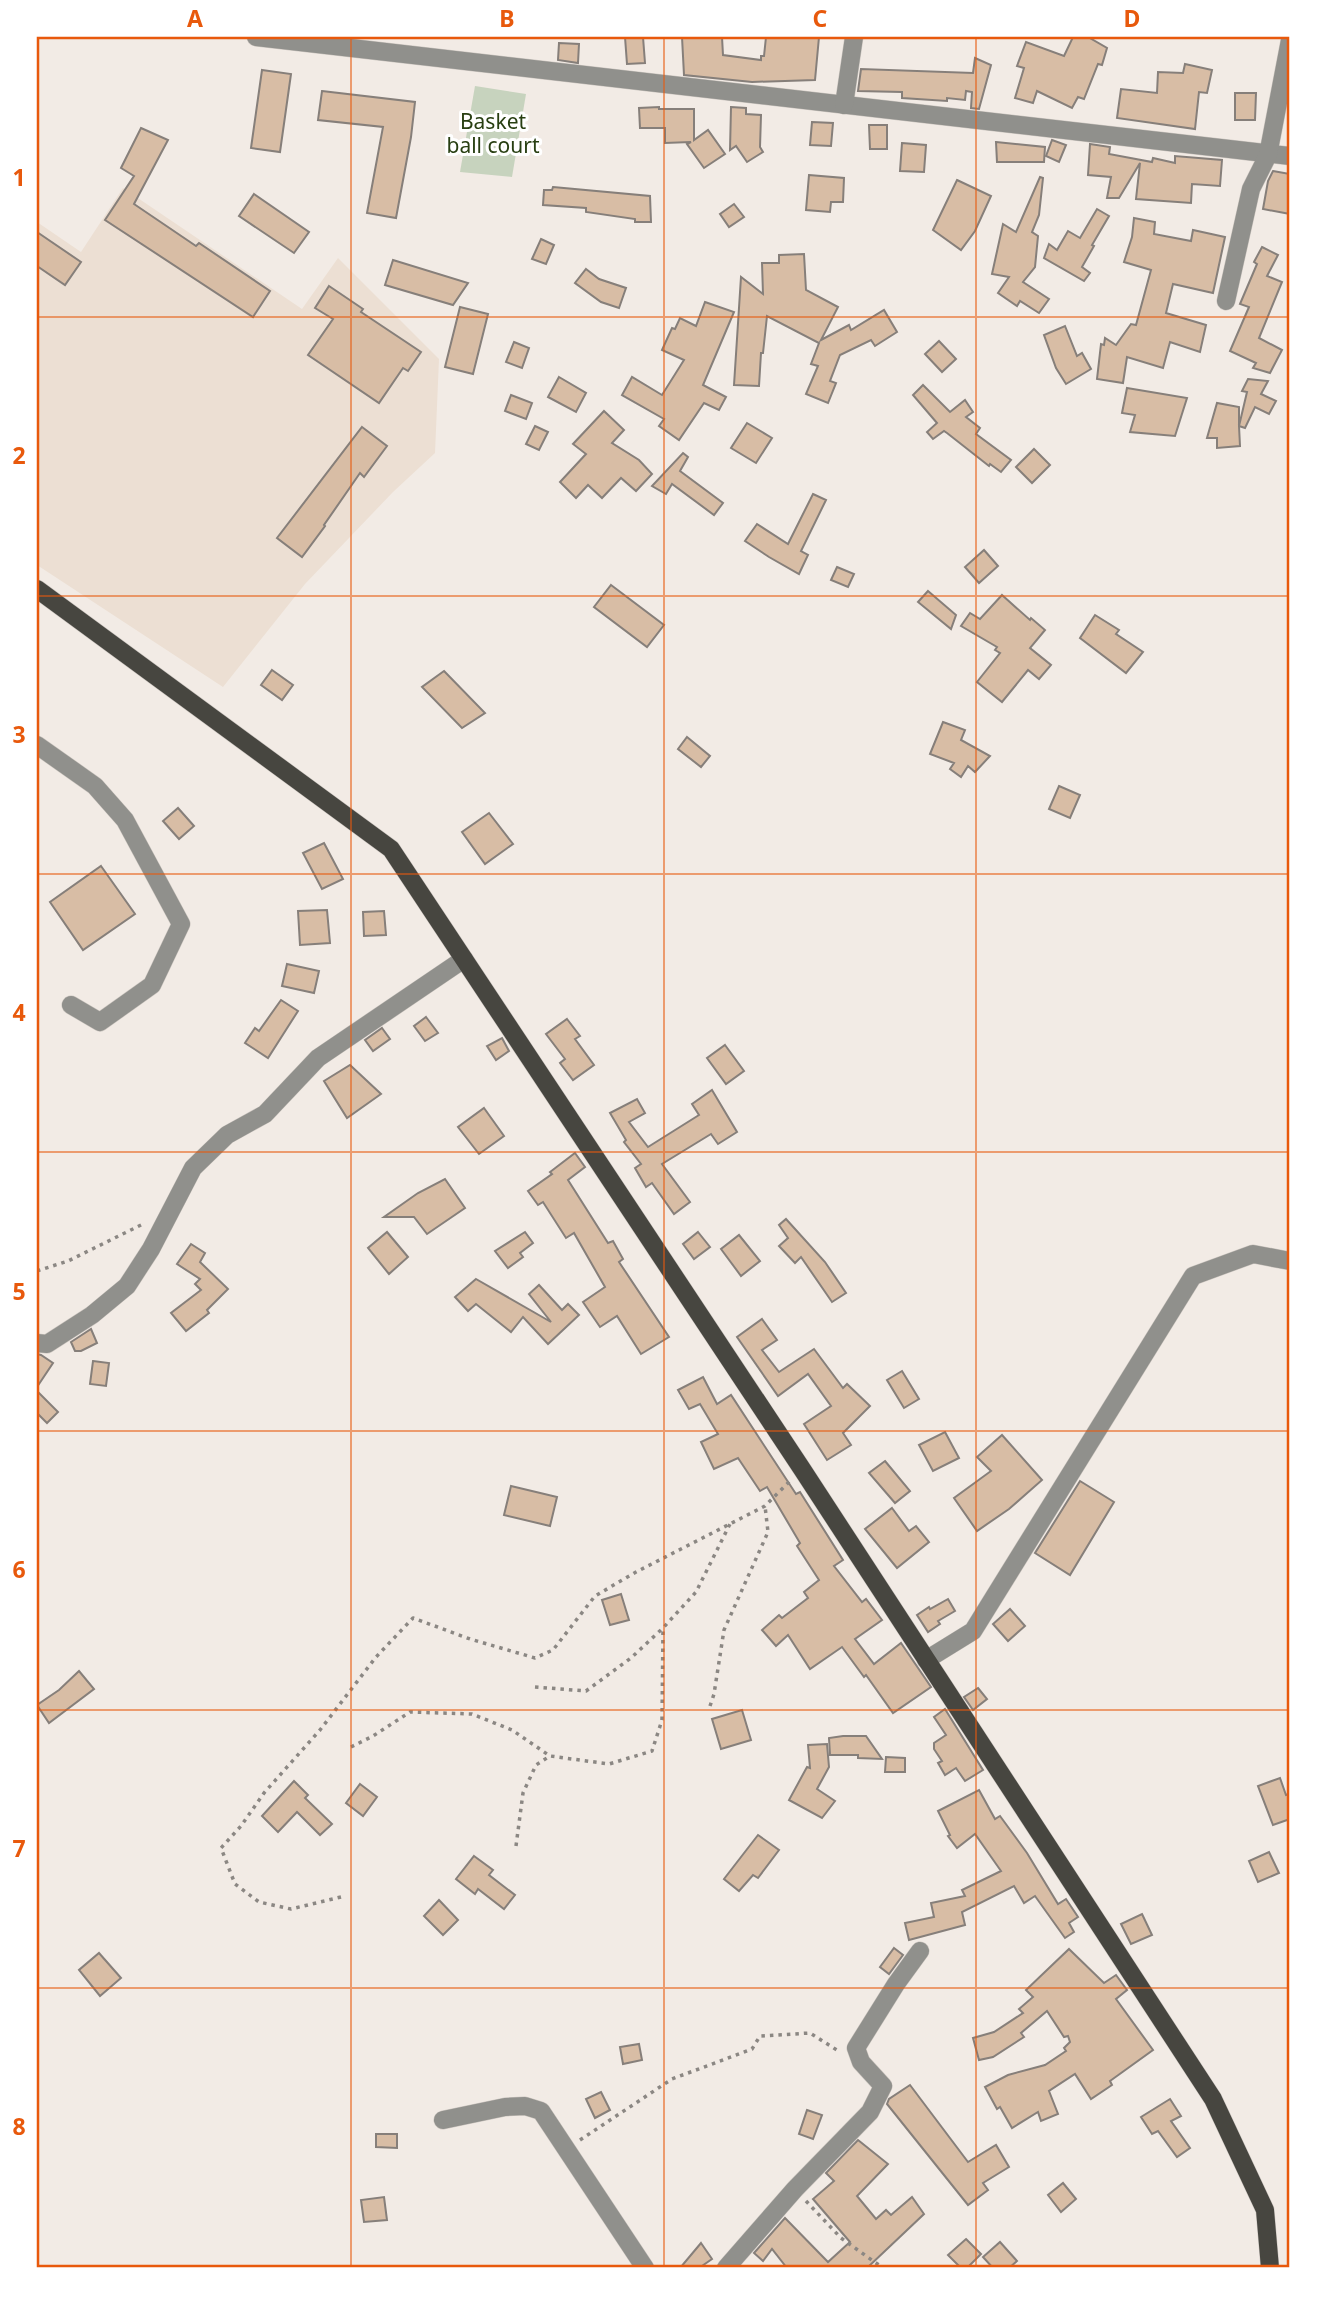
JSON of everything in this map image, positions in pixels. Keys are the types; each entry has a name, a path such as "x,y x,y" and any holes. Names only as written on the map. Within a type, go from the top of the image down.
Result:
{"main road":[{"path":"37,589 391,849 802,1469 1213,2099 1265,2210 1270,2268"}],"street":[{"path":"256,37 1290,156"},
{"path":"844,105 854,37"},
{"path":"1226,301 1251,189 1268,155 1290,40"},
{"path":"37,745 95,786 125,820 181,924 152,985 100,1022 71,1004"},
{"path":"37,1343 47,1344 93,1315 127,1286 151,1249 193,1168 227,1135 265,1114 318,1058 464,959"},
{"path":"926,1660 973,1631 1193,1276 1253,1254 1290,1261"},
{"path":"726,2268 794,2189 870,2112 883,2086 861,2062 856,2048 920,1951"},
{"path":"443,2120 505,2107 525,2106 541,2111 645,2268"}],"path":[{"path":"37,1271 68,1261 150,1220"},
{"path":"341,1897 291,1909 259,1902 235,1885 221,1848 241,1826 264,1793 320,1730 376,1657 414,1618 470,1639 534,1658 553,1650 595,1596 765,1506 802,1469"},
{"path":"710,1706 724,1630 768,1532 765,1506"},
{"path":"534,1688 586,1691 631,1658 696,1592 731,1523"},
{"path":"351,1747 410,1712 472,1714 512,1730 550,1756 608,1764 652,1751 662,1720 663,1628"},
{"path":"516,1846 523,1794 536,1765 550,1756"},
{"path":"567,2148 671,2079 752,2049 760,2036 810,2033 840,2053 861,2062"},
{"path":"794,2189 841,2238 883,2268"}],"shaded area":[{"path":"123,188 302,309 338,258 439,359 435,453 393,492 305,584 223,687 37,565 37,222 81,252"}],"green space":[{"name":"Basket ball court","path":"475,86 526,94 512,177 460,172"}],"building":[{"path":"625,37 643,37 645,63 627,64"},
{"path":"682,37 722,37 723,55 761,60 766,37 819,37 815,80 752,82 684,75"},
{"path":"1073,37 1088,37 1107,48 1102,65 1098,64 1084,99 1078,97 1072,108 1037,91 1033,103 1015,98 1024,68 1017,66 1026,42 1064,56"},
{"path":"559,43 579,44 578,63 558,60"},
{"path":"975,58 991,65 979,109 971,108 972,92 966,91 965,100 947,98 947,101 902,98 902,92 858,91 861,69 973,73"},
{"path":"1185,64 1212,70 1207,93 1199,92 1195,129 1117,118 1121,89 1157,93 1158,72 1183,73"},
{"path":"262,70 291,74 280,152 251,148"},
{"path":"322,91 415,102 396,218 367,213 383,127 318,120"},
{"path":"1235,93 1256,93 1255,120 1235,120"},
{"path":"731,107 746,108 746,114 761,115 760,147 763,152 747,162 736,146 730,150"},
{"path":"639,108 694,109 694,140 708,130 725,154 704,168 687,144 691,142 665,143 665,128 640,128"},
{"path":"812,122 833,123 831,146 810,145"},
{"path":"869,125 887,125 887,149 870,149"},
{"path":"141,128 168,140 134,204 196,246 199,243 270,291 253,317 105,220 134,176 121,168"},
{"path":"1052,140 1066,145 1059,162 1046,156"},
{"path":"996,142 1045,147 1044,162 997,162"},
{"path":"902,143 926,145 924,172 900,171"},
{"path":"1090,144 1110,147 1109,154 1152,162 1153,158 1175,163 1175,156 1222,160 1220,186 1192,184 1191,203 1136,199 1140,163 1119,198 1107,198 1111,177 1088,175"},
{"path":"1273,171 1290,174 1290,214 1263,209 1268,181"},
{"path":"809,175 844,178 843,202 831,202 830,212 806,210"},
{"path":"1040,177 1043,178 1039,215 1032,232 1038,236 1035,267 1023,282 1049,299 1039,313 1020,301 1017,306 998,293 1009,277 992,274 1003,224 1016,232"},
{"path":"957,180 991,196 975,231 961,250 933,230"},
{"path":"553,187 650,196 651,222 635,222 635,219 586,212 586,208 543,205 544,190 552,190"},
{"path":"254,194 309,232 294,253 239,216"},
{"path":"734,204 744,217 729,227 720,214"},
{"path":"1097,209 1109,216 1082,267 1090,273 1084,281 1044,258 1049,244 1057,250 1068,231 1080,238"},
{"path":"1134,218 1155,222 1154,234 1191,241 1193,230 1225,237 1213,293 1173,284 1166,313 1206,325 1200,352 1170,342 1163,368 1127,357 1123,383 1097,379 1101,344 1104,345 1105,338 1116,345 1131,324 1136,325 1151,270 1124,262 1132,237"},
{"path":"37,232 81,262 65,285 37,266"},
{"path":"541,239 554,245 546,264 532,259"},
{"path":"1262,247 1278,255 1267,276 1282,282 1259,338 1282,350 1270,373 1253,368 1256,363 1230,351 1249,307 1240,304"},
{"path":"804,254 806,290 838,307 821,340 849,325 851,330 884,310 897,332 875,346 871,340 840,355 830,381 836,383 828,403 806,394 818,366 811,364 819,343 767,316 759,386 734,385 741,277 763,294 762,263 779,263 779,255"},
{"path":"393,260 468,283 453,305 385,285"},
{"path":"586,269 599,279 626,288 619,308 601,302 575,283"},
{"path":"329,286 363,309 361,312 421,352 408,371 403,368 379,403 308,355 333,319 315,308"},
{"path":"705,302 734,312 703,385 726,397 719,410 704,403 679,440 659,426 664,419 622,395 632,377 662,395 684,360 662,350 672,328 675,329 680,318 696,326"},
{"path":"460,307 488,314 473,374 445,367"},
{"path":"1065,326 1077,356 1082,353 1091,369 1066,384 1056,368 1044,335"},
{"path":"939,341 956,359 942,372 925,354"},
{"path":"514,342 529,348 522,368 506,362"},
{"path":"559,377 586,393 576,412 548,397"},
{"path":"1248,379 1268,381 1261,394 1276,401 1269,414 1255,407 1245,428 1239,426 1247,392 1242,391"},
{"path":"923,385 950,412 965,400 973,412 966,417 980,428 976,434 1011,460 1001,472 990,464 989,466 944,431 933,439 927,432 937,423 913,395"},
{"path":"1127,388 1187,398 1175,436 1130,432 1135,415 1122,413"},
{"path":"511,395 532,403 526,419 505,411"},
{"path":"1217,403 1239,407 1240,446 1217,448 1217,438 1207,438"},
{"path":"604,411 624,430 612,443 639,460 652,474 636,491 621,478 602,498 588,485 576,498 560,482 586,454 573,444"},
{"path":"747,423 772,438 756,463 731,448"},
{"path":"535,426 548,432 539,450 526,444"},
{"path":"362,427 387,446 364,477 360,473 302,557 277,538"},
{"path":"1034,449 1050,465 1032,483 1016,467"},
{"path":"683,453 688,457 680,471 723,503 714,515 672,484 666,494 652,486"},
{"path":"813,494 826,500 801,551 808,555 799,574 745,541 757,524 788,544"},
{"path":"984,550 998,566 979,583 965,567"},
{"path":"837,567 854,574 848,587 831,580"},
{"path":"611,585 664,625 647,647 594,607"},
{"path":"928,591 956,615 951,629 918,602"},
{"path":"1002,595 1045,630 1030,648 1051,665 1039,679 1028,670 1002,702 977,682 1000,653 995,650 997,647 961,626 970,613 980,619"},
{"path":"1095,615 1119,630 1116,634 1143,652 1126,673 1080,638"},
{"path":"272,670 293,685 282,700 261,685"},
{"path":"444,671 485,713 462,728 422,687"},
{"path":"943,722 965,730 961,740 990,756 975,772 968,766 961,777 950,769 954,763 930,754"},
{"path":"687,737 710,756 701,767 678,749"},
{"path":"1059,786 1080,795 1070,818 1049,809"},
{"path":"178,808 194,826 179,839 163,821"},
{"path":"489,813 513,844 485,864 462,832"},
{"path":"324,843 343,879 322,889 303,853"},
{"path":"101,866 135,914 83,950 50,902"},
{"path":"327,910 330,943 300,945 298,911"},
{"path":"384,911 386,935 364,936 363,912"},
{"path":"287,964 319,971 314,993 282,986"},
{"path":"281,1000 298,1011 268,1058 245,1043 255,1028 259,1031"},
{"path":"426,1017 438,1033 425,1041 414,1026"},
{"path":"567,1019 580,1036 575,1039 594,1065 573,1080 560,1063 565,1059 546,1034"},
{"path":"382,1028 390,1039 373,1051 365,1040"},
{"path":"502,1038 509,1051 496,1060 487,1046"},
{"path":"725,1045 744,1071 726,1084 707,1058"},
{"path":"350,1065 381,1094 347,1118 324,1081"},
{"path":"712,1090 737,1132 718,1144 711,1134 662,1164 690,1202 674,1214 652,1183 646,1187 635,1168 641,1164 624,1142 626,1140 610,1113 637,1099 645,1113 629,1122 648,1147 699,1115 692,1104"},
{"path":"484,1108 504,1136 479,1154 458,1127"},
{"path":"575,1153 585,1167 568,1180 608,1243 613,1241 623,1259 619,1262 669,1337 641,1354 617,1316 600,1327 583,1302 605,1287 574,1233 566,1238 543,1202 538,1205 528,1191"},
{"path":"445,1179 465,1208 427,1234 414,1217 384,1217 418,1193"},
{"path":"786,1219 825,1262 846,1293 832,1302 801,1257 795,1263 779,1246 788,1238 779,1225"},
{"path":"387,1232 408,1257 389,1274 368,1248"},
{"path":"525,1232 533,1243 520,1253 523,1257 508,1268 495,1251"},
{"path":"698,1232 710,1247 694,1259 683,1244"},
{"path":"739,1235 760,1261 741,1276 721,1249"},
{"path":"191,1244 205,1253 200,1262 228,1289 207,1310 209,1313 186,1331 171,1313 201,1290 195,1284 200,1279 177,1264"},
{"path":"476,1279 551,1322 529,1294 539,1285 562,1310 568,1304 579,1315 548,1344 523,1317 511,1332 476,1304 468,1311 455,1297"},
{"path":"762,1319 777,1340 762,1350 779,1372 814,1349 843,1388 847,1384 870,1406 843,1433 851,1445 827,1460 804,1424 831,1406 808,1374 778,1396 737,1337"},
{"path":"91,1329 97,1343 75,1351 71,1342"},
{"path":"37,1354 53,1363 37,1387"},
{"path":"93,1361 109,1363 106,1386 90,1384"},
{"path":"902,1371 919,1399 904,1408 887,1380"},
{"path":"703,1377 717,1404 731,1395 796,1494 800,1492 843,1560 834,1566 862,1602 866,1599 882,1620 855,1639 874,1664 901,1643 931,1687 893,1713 842,1647 810,1669 788,1635 776,1646 762,1630 779,1615 782,1618 808,1598 804,1592 819,1580 797,1546 800,1543 767,1487 760,1491 738,1458 714,1469 701,1442 718,1434 700,1404 689,1409 678,1390"},
{"path":"37,1391 58,1412 47,1423 37,1413"},
{"path":"945,1432 959,1458 933,1471 919,1445"},
{"path":"1002,1435 1042,1480 1009,1509 977,1531 954,1498 991,1471 977,1457"},
{"path":"885,1461 910,1491 895,1503 869,1473"},
{"path":"1080,1481 1114,1502 1070,1575 1035,1553"},
{"path":"511,1486 557,1497 550,1526 504,1515"},
{"path":"892,1508 909,1531 916,1526 929,1542 897,1568 865,1529"},
{"path":"621,1594 629,1620 610,1625 602,1600"},
{"path":"948,1599 955,1611 938,1621 940,1624 928,1632 917,1615"},
{"path":"1010,1609 1025,1626 1008,1641 993,1624"},
{"path":"79,1671 94,1689 49,1723 37,1705 59,1690"},
{"path":"978,1688 987,1699 973,1710 964,1697"},
{"path":"945,1709 983,1770 965,1781 956,1768 945,1775 938,1763 942,1761 934,1749 934,1743 946,1735 934,1717"},
{"path":"742,1710 751,1740 721,1749 712,1719"},
{"path":"866,1736 882,1759 858,1758 858,1755 830,1755 829,1738"},
{"path":"827,1744 829,1767 817,1789 835,1801 822,1818 789,1800 807,1767 810,1768 808,1745"},
{"path":"886,1757 905,1758 905,1772 885,1772"},
{"path":"1280,1778 1286,1795 1290,1794 1290,1819 1273,1825 1258,1786"},
{"path":"294,1781 308,1795 305,1798 332,1824 320,1835 297,1812 278,1832 262,1816"},
{"path":"360,1784 377,1797 363,1816 346,1803"},
{"path":"979,1790 995,1819 1000,1816 1027,1853 1058,1904 1066,1899 1078,1917 1069,1923 1074,1932 1065,1938 1035,1896 1024,1903 1014,1886 962,1912 965,1925 909,1940 905,1923 934,1917 931,1903 965,1896 962,1890 1001,1871 975,1834 957,1848 948,1836 950,1835 938,1811"},
{"path":"758,1835 779,1850 758,1878 753,1875 739,1891 724,1879"},
{"path":"1269,1852 1279,1873 1258,1882 1249,1861"},
{"path":"474,1856 493,1870 489,1875 515,1895 504,1909 478,1889 475,1894 456,1879"},
{"path":"439,1900 458,1920 443,1935 424,1916"},
{"path":"1142,1914 1152,1935 1131,1944 1121,1924"},
{"path":"894,1948 903,1955 889,1974 880,1967"},
{"path":"1069,1949 1104,1983 1116,1975 1127,1990 1116,1999 1153,2050 1110,2081 1112,2085 1091,2099 1075,2074 1049,2091 1058,2114 1041,2121 1038,2112 1012,2128 985,2087 1008,2075 1045,2065 1066,2051 1064,2048 1070,2042 1068,2036 1064,2037 1047,2011 1021,2033 1024,2037 993,2057 979,2060 973,2038 994,2032 1023,2013 1019,2009 1033,1997 1026,1990"},
{"path":"99,1953 121,1978 100,1996 79,1970"},
{"path":"639,2044 642,2060 623,2064 620,2047"},
{"path":"910,2085 968,2162 996,2145 1009,2167 983,2183 988,2190 968,2205 887,2104 889,2099"},
{"path":"601,2092 610,2110 595,2118 586,2099"},
{"path":"1170,2099 1181,2116 1171,2121 1190,2148 1177,2157 1158,2131 1152,2134 1141,2117"},
{"path":"807,2110 822,2115 813,2139 799,2134"},
{"path":"376,2134 397,2134 397,2148 376,2147"},
{"path":"858,2140 888,2164 857,2196 876,2219 886,2210 891,2215 912,2197 924,2214 867,2268 787,2268 772,2249 763,2261 754,2253 785,2218 828,2262 850,2242 813,2199 834,2181 826,2173"},
{"path":"1063,2183 1076,2199 1061,2212 1048,2195"},
{"path":"384,2197 387,2220 364,2222 361,2200"},
{"path":"966,2239 981,2254 967,2268 961,2268 948,2255"},
{"path":"1000,2242 1017,2261 1009,2268 993,2268 983,2257"},
{"path":"701,2243 712,2259 699,2268 680,2268"}]}
